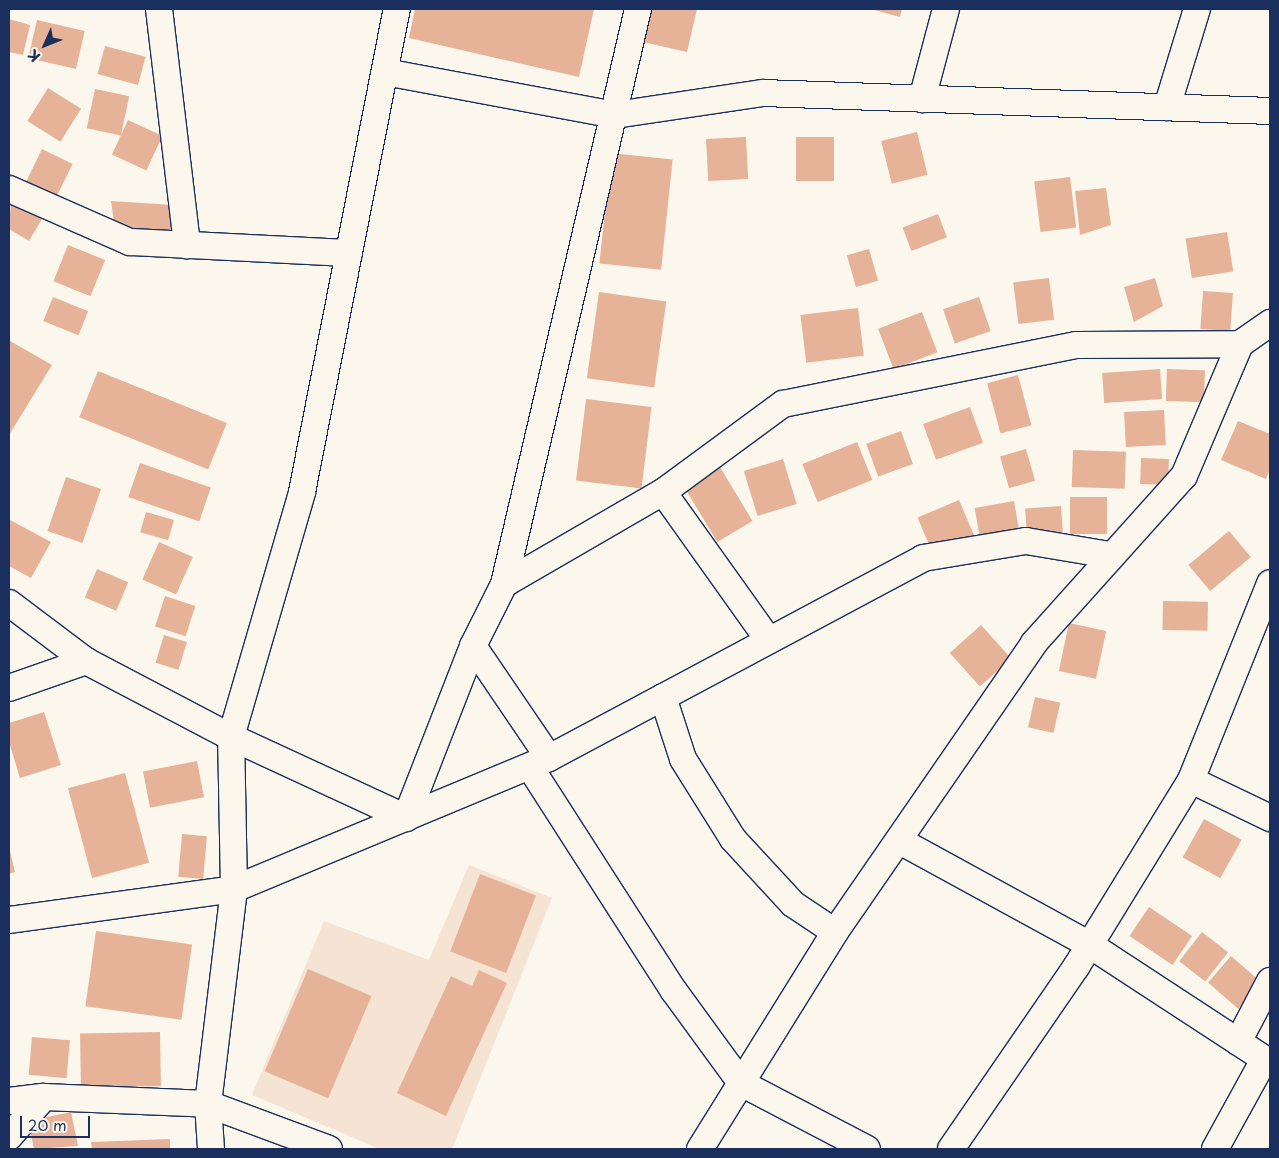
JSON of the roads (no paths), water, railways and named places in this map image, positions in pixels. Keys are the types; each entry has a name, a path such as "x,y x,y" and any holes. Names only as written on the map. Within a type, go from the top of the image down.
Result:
{"street":[{"path":"159,9 187,245"},
{"path":"210,1149 208,1104 234,889 231,737 302,492 397,9"},
{"path":"406,818 473,646 504,584 615,115 638,9"},
{"path":"922,99 946,9"},
{"path":"1167,107 1197,9"},
{"path":"385,72 615,115 763,93 1270,111"},
{"path":"9,190 130,242 349,253"},
{"path":"700,1149 835,932 900,841 1034,643 1110,555 1184,476 1240,344 1270,322"},
{"path":"504,584 664,492 783,404 1076,344 1240,344"},
{"path":"664,492 768,639"},
{"path":"9,920 234,889 539,763 768,639 923,558 1026,541 1110,555"},
{"path":"951,1149 1090,945 1191,780 1270,583"},
{"path":"9,603 86,661 231,737 406,818"},
{"path":"473,646 539,763 674,991 741,1083 867,1149"},
{"path":"9,688 86,661"},
{"path":"663,697 684,759 733,839 793,904 835,932"},
{"path":"1191,780 1270,818"},
{"path":"900,841 1090,945 1267,1062 1215,1149"},
{"path":"1238,1042 1270,981"},
{"path":"9,1137 44,1097"},
{"path":"9,1101 44,1097 208,1104 329,1149"}]}
